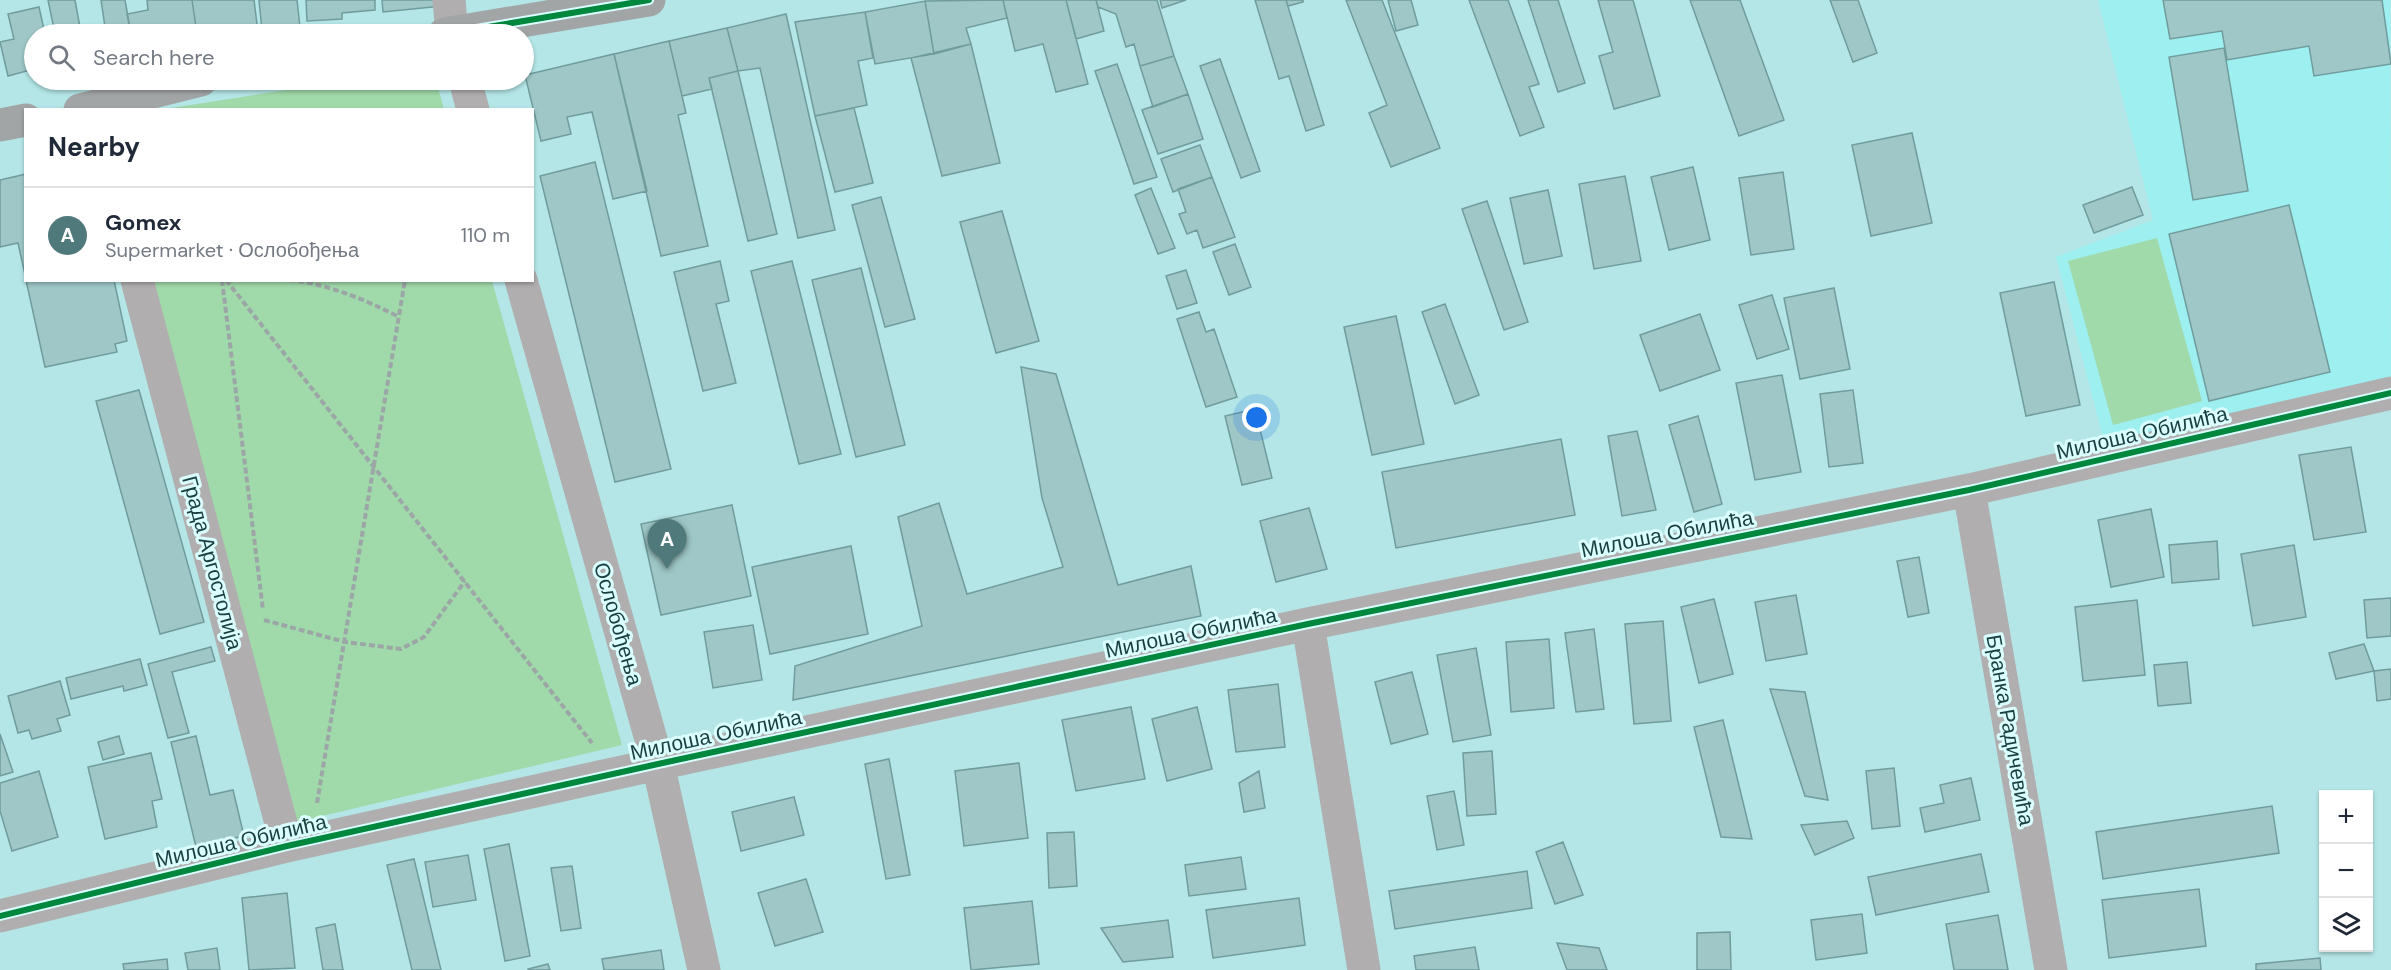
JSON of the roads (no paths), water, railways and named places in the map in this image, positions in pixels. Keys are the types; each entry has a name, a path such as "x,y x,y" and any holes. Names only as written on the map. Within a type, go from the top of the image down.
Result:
{"main road":[{"path":"508,24 649,0"},
{"path":"92,108 162,90"},
{"path":"0,125 24,120"}],"street":[{"path":"449,0 449,24"},
{"path":"468,90 472,108"},
{"name":"Града Аргостолија","path":"138,282 287,846"},
{"name":"Ослобођења","path":"522,282 658,764 704,970"},
{"name":"Милоша Обилића","path":"0,916 287,846 658,764 1308,624 1968,490 2391,393"},
{"name":"Бранка Радичевића","path":"1968,490 2051,970"},
{"path":"1308,624 1364,970"}],"place":[{"name":"Gomex","path":"667,569"}]}
